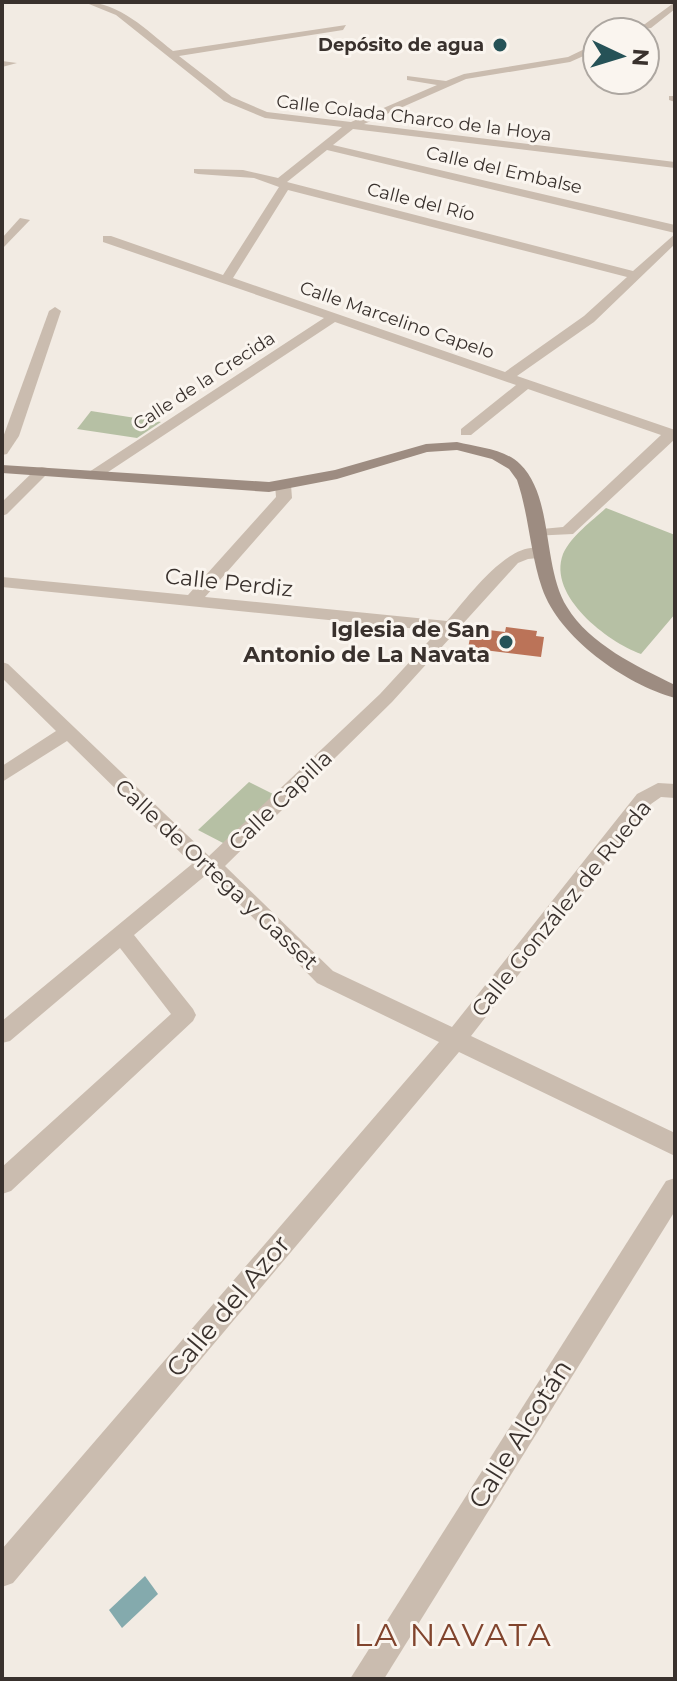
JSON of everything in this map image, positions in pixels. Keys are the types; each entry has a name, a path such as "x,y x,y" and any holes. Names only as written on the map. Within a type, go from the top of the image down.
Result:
{"main road":[{"path":"2,469 235,486 283,485 337,474 426,448 447,446 478,449 506,461 519,473 527,487 555,601 583,636 613,659 675,692"}],"street":[{"name":"Calle Colada Charco de la Hoya","path":"88,2 119,13 228,99 265,115 675,165"},
{"path":"173,54 343,27"},
{"path":"226,280 282,184 349,127 464,77 570,59 581,54"},
{"path":"410,78 446,84"},
{"name":"Calle del Embalse","path":"324,146 675,229"},
{"name":"Calle del Río","path":"198,171 234,172 635,275"},
{"path":"2,245 24,220"},
{"path":"506,377 589,319 675,238"},
{"name":"Calle Marcelino Capelo","path":"107,239 669,433"},
{"path":"659,253 675,257"},
{"path":"2,451 12,436 55,311"},
{"name":"Calle de la Crecida","path":"94,475 333,318"},
{"path":"466,432 526,384"},
{"path":"537,533 567,531 669,433 675,417"},
{"path":"2,511 42,471"},
{"path":"193,600 284,498 283,485"},
{"name":"Calle Capilla","path":"2,1034 205,864 218,861 386,698 512,560 525,554 542,554"},
{"name":"Calle Perdiz","path":"2,582 452,627"},
{"name":"Calle de Ortega y Gasset","path":"2,668 205,864 224,876 325,977 675,1145"},
{"path":"2,775 68,732"},
{"name":"Calle González de Rueda","path":"455,1040 644,799 658,790 675,791"},
{"path":"2,1183 185,1015 122,935"},
{"name":"Calle del Azor","path":"2,1572 455,1040"},
{"name":"Calle Alcotán","path":"366,1679 675,1189"}],"green space":[{"path":"91,411 161,422 137,438 77,429"},
{"path":"606,508 675,535 675,614 641,654 613,639 584,615 564,586 560,570 563,554 571,541"},
{"path":"249,782 275,795 225,844 198,830"}],"water":[{"path":"145,1576 158,1594 122,1628 109,1610"}],"building":[{"name":"Iglesia de San Antonio de La Navata","path":"506,627 537,631 536,636 544,637 541,657 468,648 472,628 505,632"}],"place":[{"name":"Depósito de agua","path":"500,45"},
{"name":"Iglesia de San Antonio de La Navata","path":"506,642"}],"district":[{"name":"LA NAVATA","path":"453,1635"}]}
